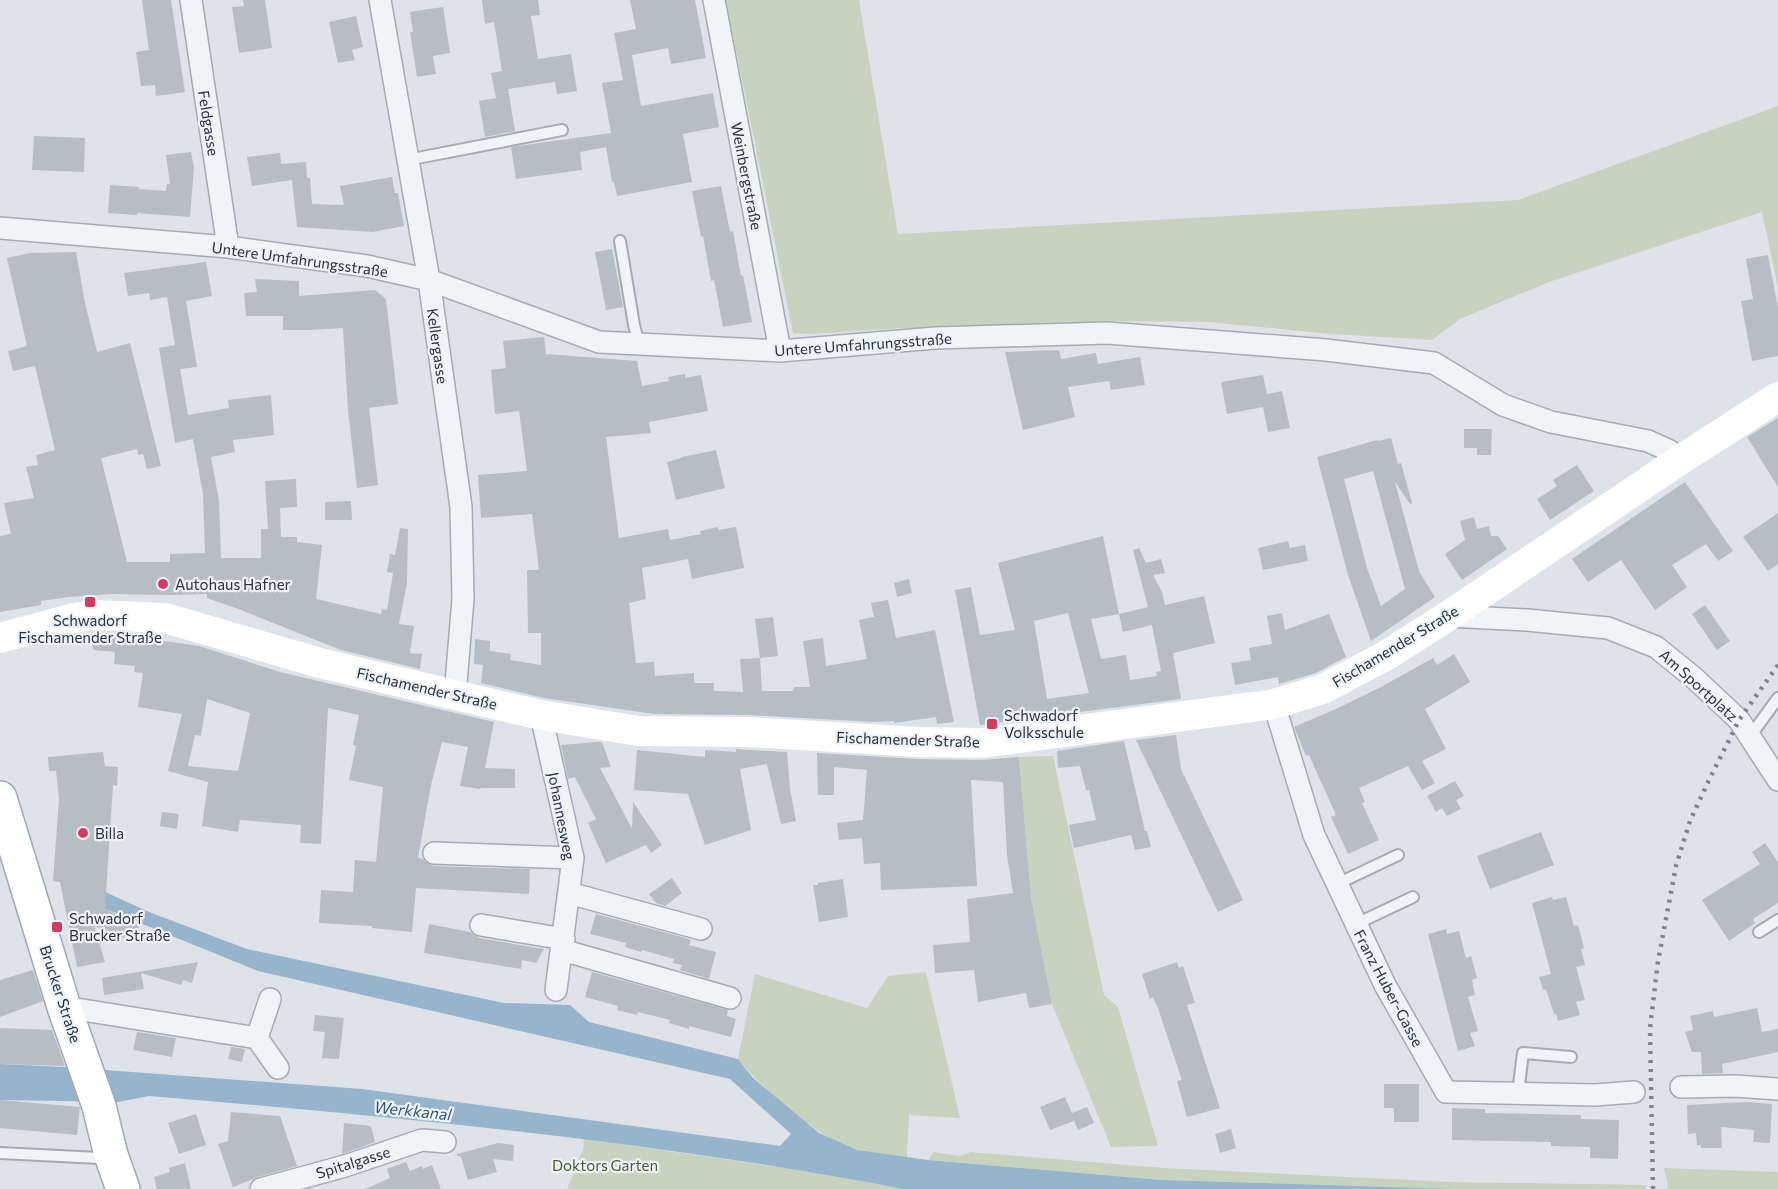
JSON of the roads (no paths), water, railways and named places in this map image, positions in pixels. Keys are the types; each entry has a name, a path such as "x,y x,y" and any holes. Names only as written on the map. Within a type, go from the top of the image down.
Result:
{"main road":[{"name":"Fischamender Straße","path":"0,639 74,618 94,615 165,618 320,663 541,715 638,731 748,732 982,743 1274,704 1323,689 1387,655 1778,397"},
{"name":"Brucker Straße","path":"0,798 64,1007 99,1106 111,1155 123,1189"}],"street":[{"name":"Feldgasse","path":"191,0 228,247"},
{"name":"Kellergasse","path":"380,0 429,280 461,507 463,599 455,695"},
{"name":"Weinbergstraße","path":"714,0 780,351"},
{"name":"Untere Umfahrungsstraße","path":"0,228 228,247 367,266 429,280 599,342 780,351 1007,334 1107,333 1326,350 1434,363 1503,405 1551,422 1648,441 1670,451 1680,460"},
{"name":"Am Sportplatz","path":"1448,616 1527,620 1608,628 1656,647 1693,677 1739,720 1778,780"},
{"name":"Franz Huber-Gasse","path":"1274,704 1314,835 1385,985 1446,1092 1595,1095 1634,1092"},
{"name":"Johannesweg","path":"541,715 573,858 556,990"},
{"path":"434,852 573,858"},
{"path":"569,893 701,929"},
{"path":"481,924 563,945 730,998"},
{"path":"257,1038 270,999"},
{"path":"64,1007 257,1038 278,1068"},
{"path":"1682,1087 1735,1086 1778,1089"},
{"name":"Spitalgasse","path":"261,1189 345,1166 422,1140 445,1142"}],"lane":[{"path":"408,160 562,130"},
{"path":"620,241 639,344"},
{"path":"1750,735 1778,698"},
{"path":"1337,884 1398,855"},
{"path":"1356,924 1413,897"},
{"path":"1759,932 1778,920"},
{"path":"1518,1094 1523,1053 1571,1057"},
{"path":"0,1153 99,1158 111,1155"}],"water":[{"name":"Werkkanal","path":"70,876 149,912 247,949 504,1003 570,1005 589,1022 738,1059 753,1078 819,1133 857,1150 928,1160 1162,1180 1458,1189 903,1189 716,1157 433,1122 149,1096 118,1102 0,1100 0,1064 362,1089 780,1146 791,1134 730,1079 258,971 69,894"}],"railway":[{"path":"1653,1189 1650,1028 1658,961 1676,866 1690,821 1739,720 1778,665"}],"place":[{"name":"Autohaus Hafner","path":"163,584"},
{"name":"Schwadorf Fischamender Straße","path":"90,602"},
{"name":"Schwadorf Volksschule","path":"992,724"},
{"name":"Billa","path":"83,833"},
{"name":"Schwadorf Brucker Straße","path":"57,927"}],"park label":[{"name":"Doktors Garten","path":"605,1165"}]}
